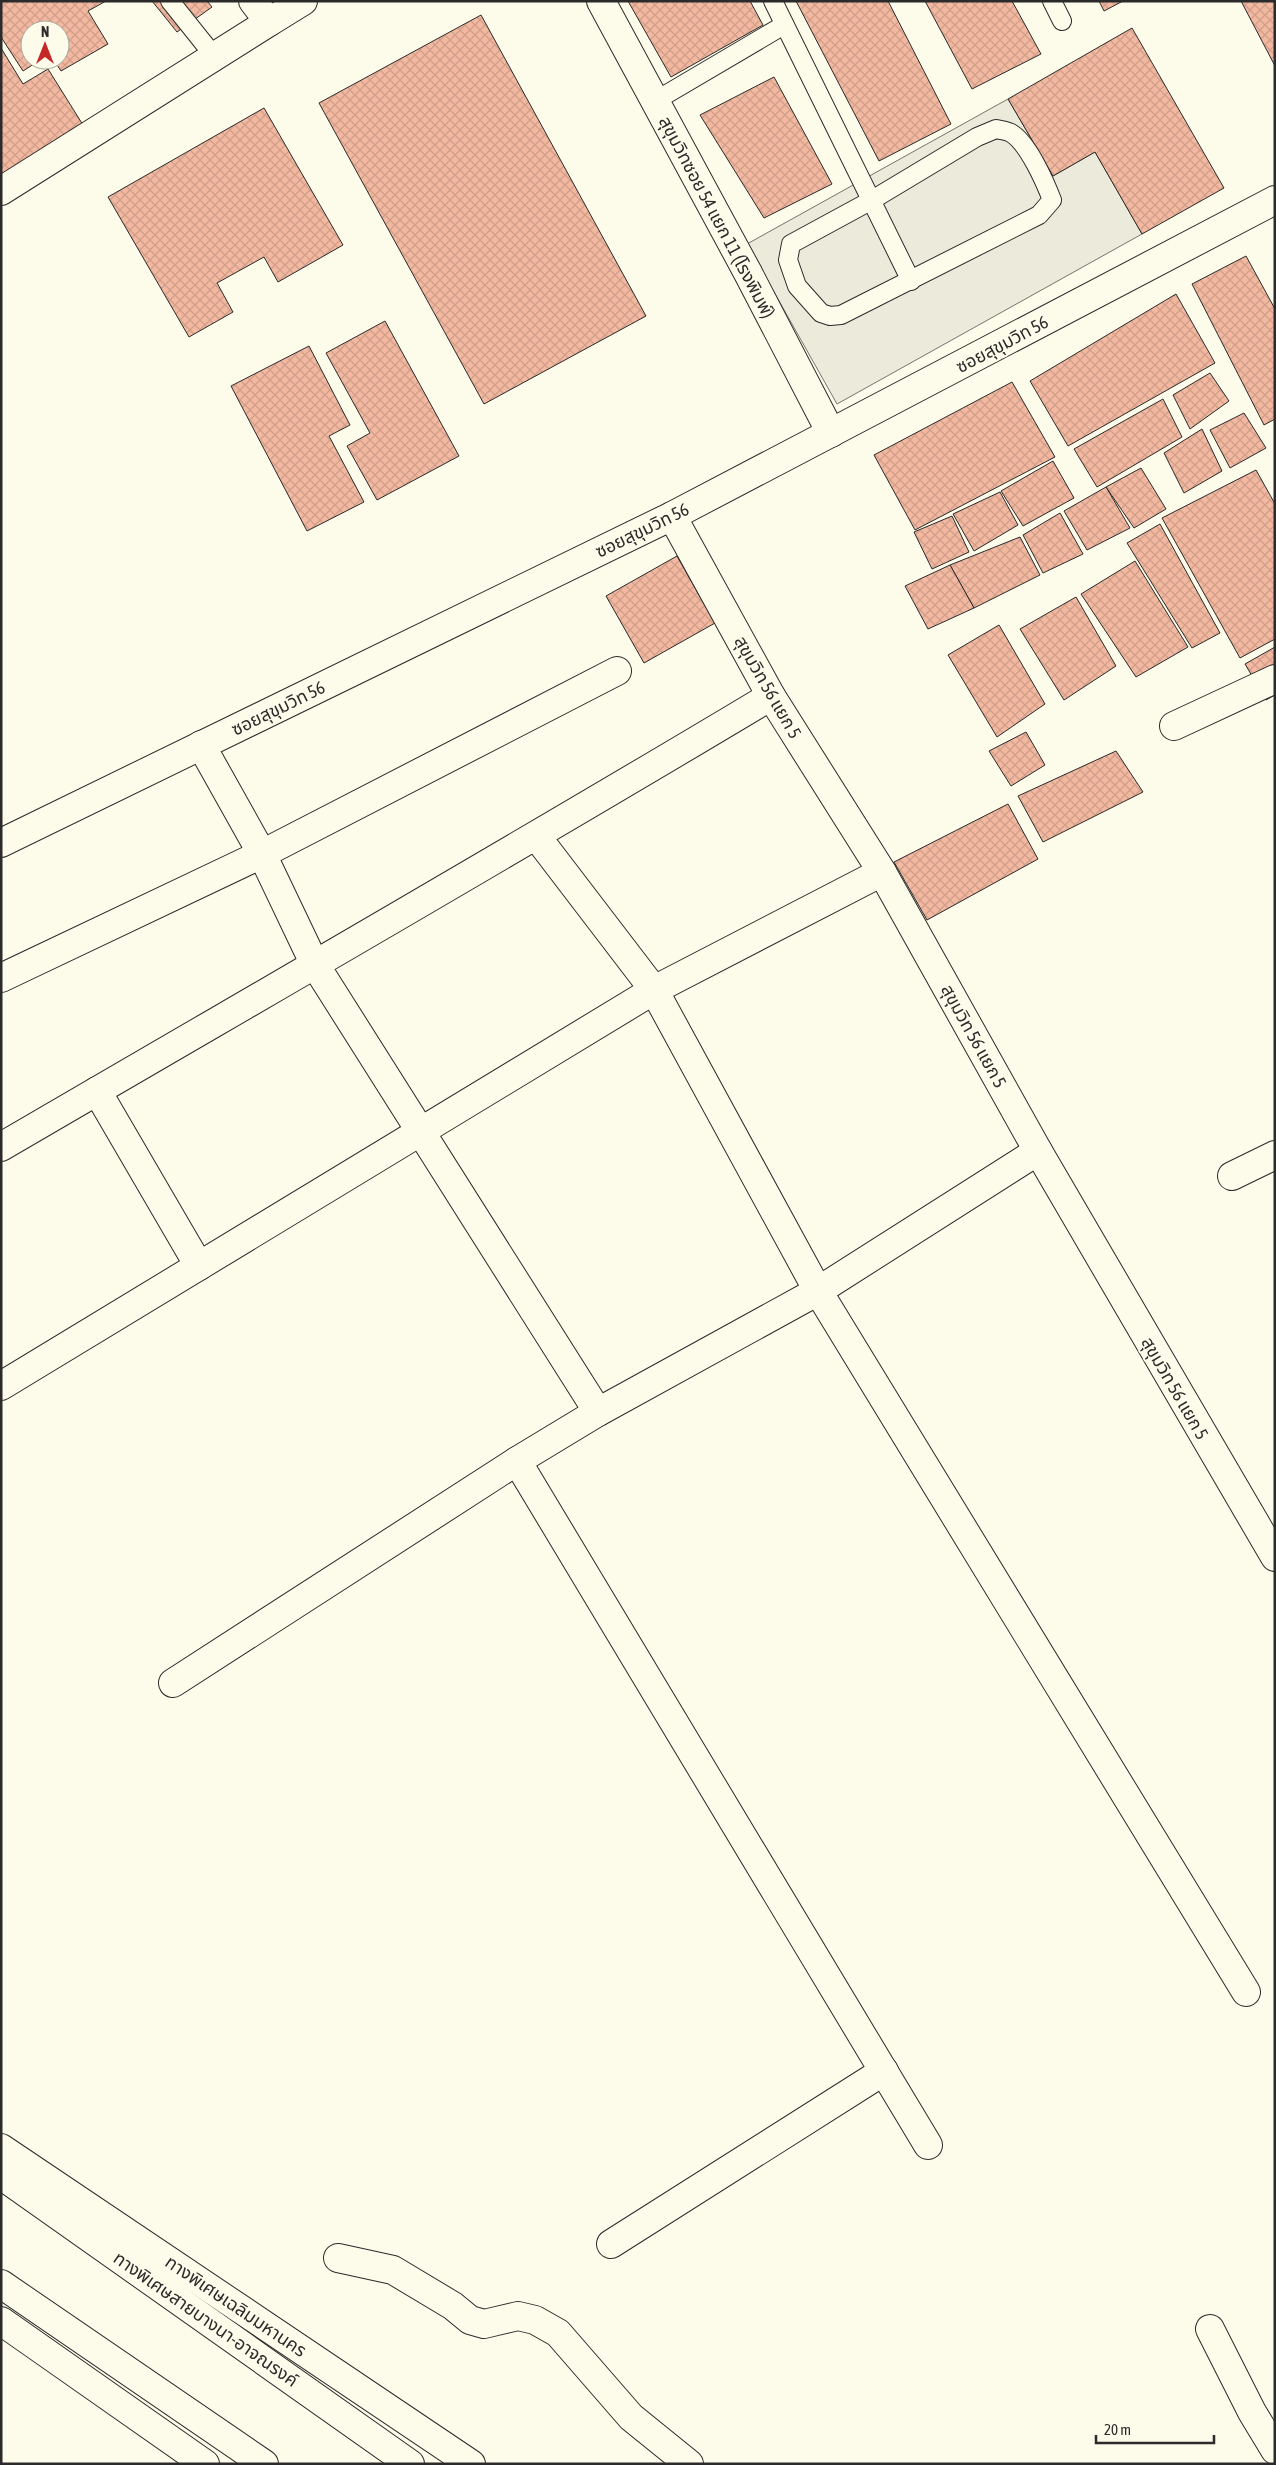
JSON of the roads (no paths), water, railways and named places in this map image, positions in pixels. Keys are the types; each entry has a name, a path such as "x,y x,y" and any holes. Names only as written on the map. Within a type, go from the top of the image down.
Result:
{"main road":[{"path":"1,191 214,56 261,12 303,1"},
{"name":"สุขุมวิทซอย 54 แยก 11 (โรงพิมพ์)","path":"601,1 831,433"},
{"name":"ซอยสุขุมวิท 56","path":"1,843 672,516 1275,200"},
{"name":"สุขุมวิท 56 แยก 5","path":"672,516 771,696 882,872 1038,1151 1275,1557"},
{"path":"1,978 262,854 618,671"},
{"path":"1174,726 1275,679"},
{"path":"1,1147 314,963 536,837 771,696"},
{"path":"201,745 262,854 314,963 598,1412"},
{"path":"536,837 654,990 818,1291 1246,1992"},
{"path":"1,1386 654,990 882,872"},
{"path":"97,1091 199,1266"},
{"path":"173,1683 517,1461 598,1412 818,1291 1038,1151"},
{"path":"1232,1176 1275,1154"},
{"path":"517,1461 928,2145"},
{"path":"611,2244 884,2070"},
{"name":"ทางพิเศษเฉลิมมหานคร","path":"1,2148 471,2464"},
{"name":"ทางพิเศษสายบางนา-อาจณรงค์","path":"1,2175 410,2464"},
{"path":"338,2258 392,2270 453,2306 470,2320 484,2324 518,2316 535,2320 558,2332 632,2417 689,2464"},
{"path":"1,2284 264,2464"},
{"path":"1,2321 205,2464"},
{"path":"60,2324 210,2464"},
{"path":"1210,2329 1252,2412 1275,2450"}],"lane":[{"path":"170,1 214,56"},
{"path":"773,1 911,281"},
{"path":"1052,1 1062,21"},
{"path":"655,101 784,25"},
{"path":"996,129 1011,133 1025,147 1052,200 1039,215 911,281 840,314 830,316 821,313 796,286 788,260 791,244 872,200 977,137 996,129"}]}
